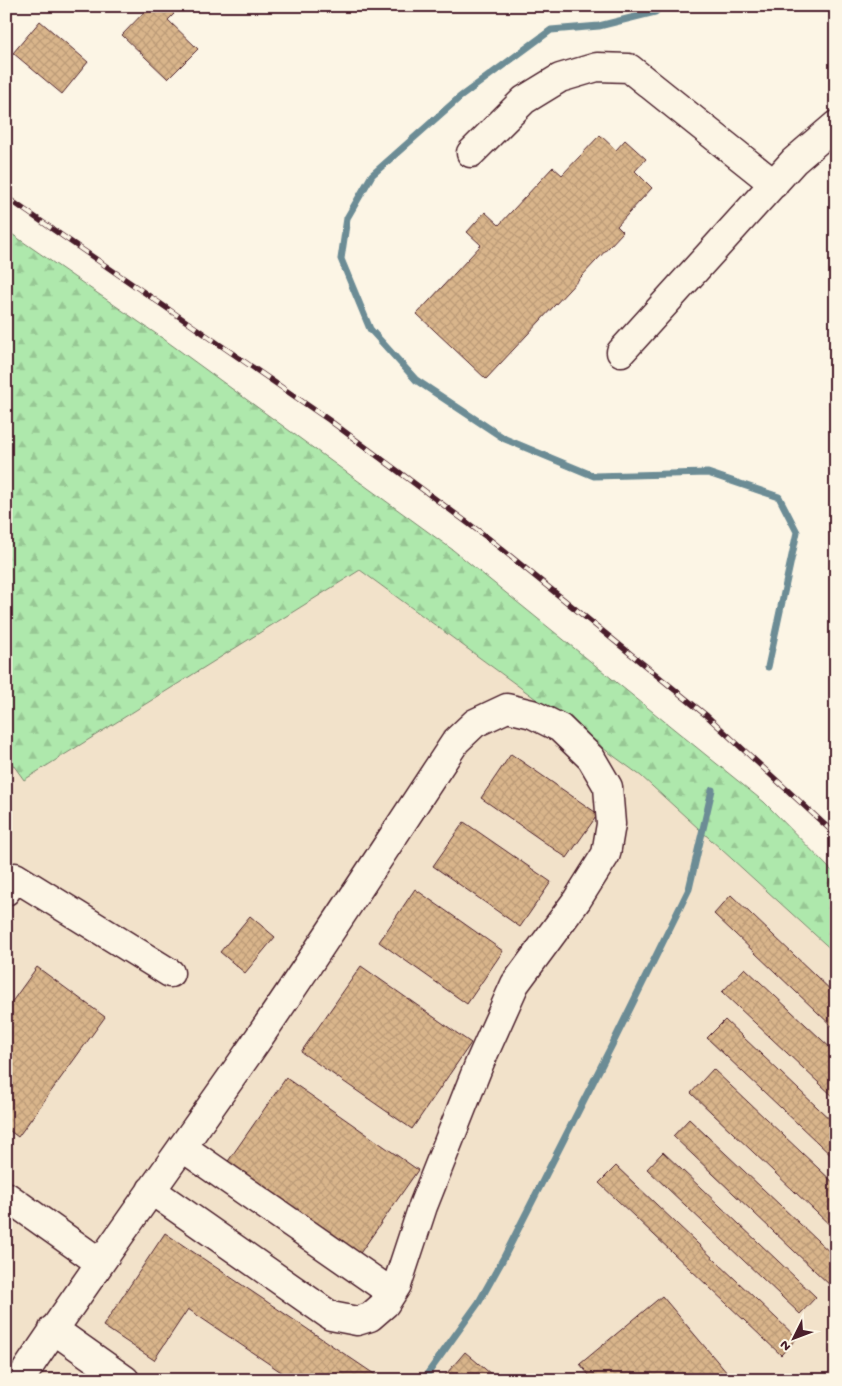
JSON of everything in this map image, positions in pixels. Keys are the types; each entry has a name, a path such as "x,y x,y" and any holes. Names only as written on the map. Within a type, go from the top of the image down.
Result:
{"lane":[{"path":"471,153 524,100 560,78 597,67 630,68 774,184"},
{"path":"621,352 794,161 836,125"},
{"path":"20,1380 99,1262 247,1054 456,741 475,723 507,708 532,714 560,728 590,758 608,787 611,824 606,854 577,900 516,984 480,1062 423,1206 397,1285 385,1304 370,1317 357,1321 331,1316 151,1190"},
{"path":"6,891 15,877 170,973"},
{"path":"182,1147 392,1293"},
{"path":"6,1196 99,1262"},
{"path":"53,1329 125,1380"}],"shaded area":[{"path":"360,570 641,776 836,954 836,1380 6,1380 6,755 24,780"}],"green space":[{"path":"6,230 165,340 453,550 764,802 836,875 836,954 641,776 360,570 24,780 6,755"}],"building":[{"path":"150,6 166,6 174,14 168,20 198,49 168,79 122,35"},
{"path":"40,21 88,62 62,94 13,53"},
{"path":"600,135 616,150 625,140 646,159 635,171 652,188 617,226 623,232 486,379 417,314 481,245 467,232 485,212 499,225 553,167 562,175"},
{"path":"511,754 598,814 567,858 481,798"},
{"path":"464,822 551,882 520,927 433,866"},
{"path":"415,889 503,951 467,1004 379,942"},
{"path":"731,895 836,995 836,1030 714,914"},
{"path":"250,916 275,937 245,973 220,952"},
{"path":"361,966 471,1043 412,1129 301,1052"},
{"path":"37,967 105,1017 18,1137 6,1128 6,1010"},
{"path":"745,968 836,1053 836,1099 722,992"},
{"path":"725,1020 836,1125 836,1160 707,1038"},
{"path":"713,1069 836,1185 836,1231 691,1093"},
{"path":"286,1078 418,1170 356,1259 224,1167"},
{"path":"689,1119 836,1258 836,1284 833,1288 673,1136"},
{"path":"663,1152 816,1297 800,1314 647,1169"},
{"path":"616,1166 797,1338 781,1355 599,1183"},
{"path":"165,1233 383,1380 293,1380 188,1309 154,1360 103,1326"},
{"path":"662,1296 733,1380 593,1380 580,1364"},
{"path":"465,1352 498,1380 441,1380"}],"waterway":[{"path":"662,6 655,12 599,26 551,30 460,97 372,175 347,218 341,259 370,329 416,380 505,439 594,476 708,473 779,497 797,532 768,667"},
{"path":"423,1380 479,1302 503,1259 689,889 712,790"}],"railway":[{"path":"6,197 329,420 488,538 707,716 836,835"}]}
